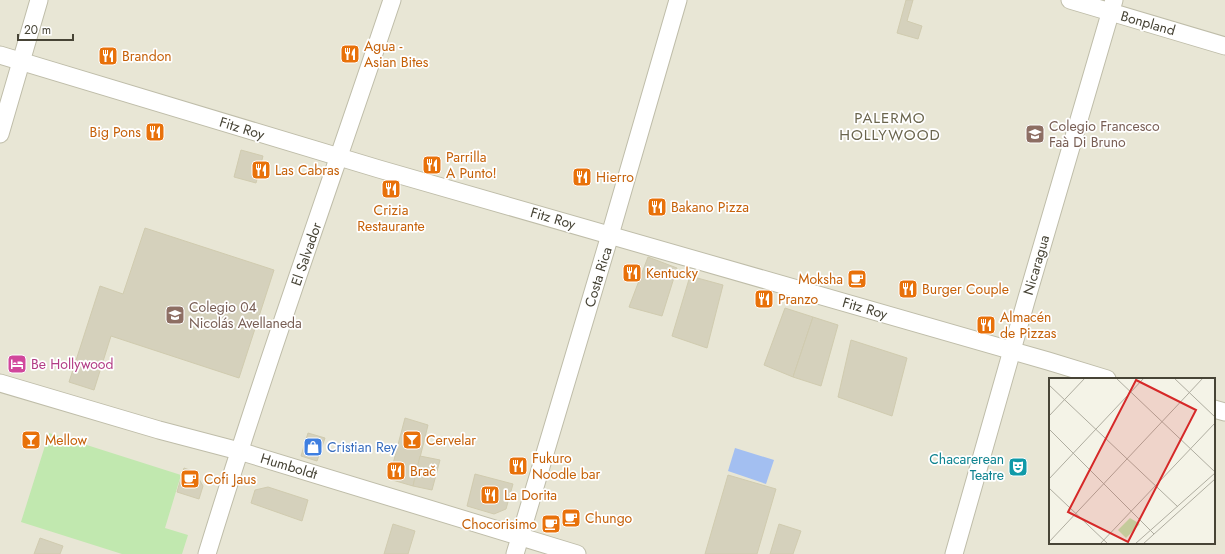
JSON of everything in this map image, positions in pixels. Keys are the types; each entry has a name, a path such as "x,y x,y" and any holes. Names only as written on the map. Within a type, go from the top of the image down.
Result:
{"street":[{"path":"0,134 39,0"},
{"name":"El Salvador","path":"207,554 239,451 392,0"},
{"name":"Costa Rica","path":"515,554 678,0"},
{"name":"Bonpland","path":"1070,0 1112,6 1225,46"},
{"name":"Nicaragua","path":"954,554 1011,351 1112,6"},
{"name":"Fitz Roy","path":"0,55 340,157 1104,378"},
{"name":"Humboldt","path":"0,383 159,430 239,451 577,554"},
{"path":"1215,409 1225,412"}],"shaded area":[{"path":"0,0 1225,0 1225,554 0,554"}],"green space":[{"path":"49,433 181,475 165,528 188,535 182,554 122,554 21,522"}],"water":[{"path":"735,448 774,460 766,484 728,471"}],"building":[{"path":"906,0 913,0 907,21 922,26 918,39 897,33"},
{"path":"241,150 263,156 256,183 234,177"},
{"name":"Colegio 04 Nicolás Avellaneda","path":"145,228 274,270 239,378 111,336 94,390 69,382 100,286 123,294"},
{"path":"648,257 677,268 662,316 629,307"},
{"path":"690,276 723,285 707,348 672,336"},
{"path":"785,308 813,317 793,377 764,365"},
{"path":"813,317 838,325 821,386 793,377"},
{"path":"851,340 907,358 892,416 838,397"},
{"name":"Cervelar","path":"405,418 428,425 413,486 389,479"},
{"name":"Cristian Rey","path":"308,433 325,438 317,461 301,456"},
{"path":"420,456 440,460 432,490 413,486"},
{"name":"Cofi Jaus","path":"184,468 195,472 203,486 199,499 177,492"},
{"name":"La Dorita","path":"475,474 513,484 506,509 494,514 467,506"},
{"path":"728,475 776,489 757,554 705,554"},
{"path":"268,487 308,500 302,521 251,503 255,490"},
{"path":"393,524 415,531 408,554 384,554"},
{"path":"779,524 801,531 793,554 770,554"},
{"path":"40,538 63,546 60,554 34,554"}],"place":[{"name":"Agua - Asian Bites","path":"350,54"},
{"name":"Brandon","path":"108,56"},
{"name":"Big Pons","path":"155,132"},
{"name":"Colegio Francesco Faà Di Bruno","path":"1035,134"},
{"name":"Parrilla A Punto!","path":"432,165"},
{"name":"Las Cabras","path":"261,170"},
{"name":"Hierro","path":"582,177"},
{"name":"Crizia Restaurante","path":"391,189"},
{"name":"Bakano Pizza","path":"657,207"},
{"name":"Kentucky","path":"632,273"},
{"name":"Moksha","path":"857,279"},
{"name":"Burger Couple","path":"908,289"},
{"name":"Pranzo","path":"764,299"},
{"name":"Colegio 04 Nicolás Avellaneda","path":"175,315"},
{"name":"Almacén de Pizzas","path":"986,325"},
{"name":"Be Hollywood","path":"17,364"},
{"name":"Mellow","path":"31,440"},
{"name":"Cervelar","path":"412,440"},
{"name":"Cristian Rey","path":"313,447"},
{"name":"Fukuro Noodle bar","path":"518,466"},
{"name":"Chacarerean Teatre","path":"1018,467"},
{"name":"Brač","path":"396,471"},
{"name":"Cofi Jaus","path":"190,479"},
{"name":"La Dorita","path":"490,495"},
{"name":"Chungo","path":"571,518"},
{"name":"Chocorisimo","path":"551,524"}],"district":[{"name":"PALERMO HOLLYWOOD","path":"890,126"}]}
